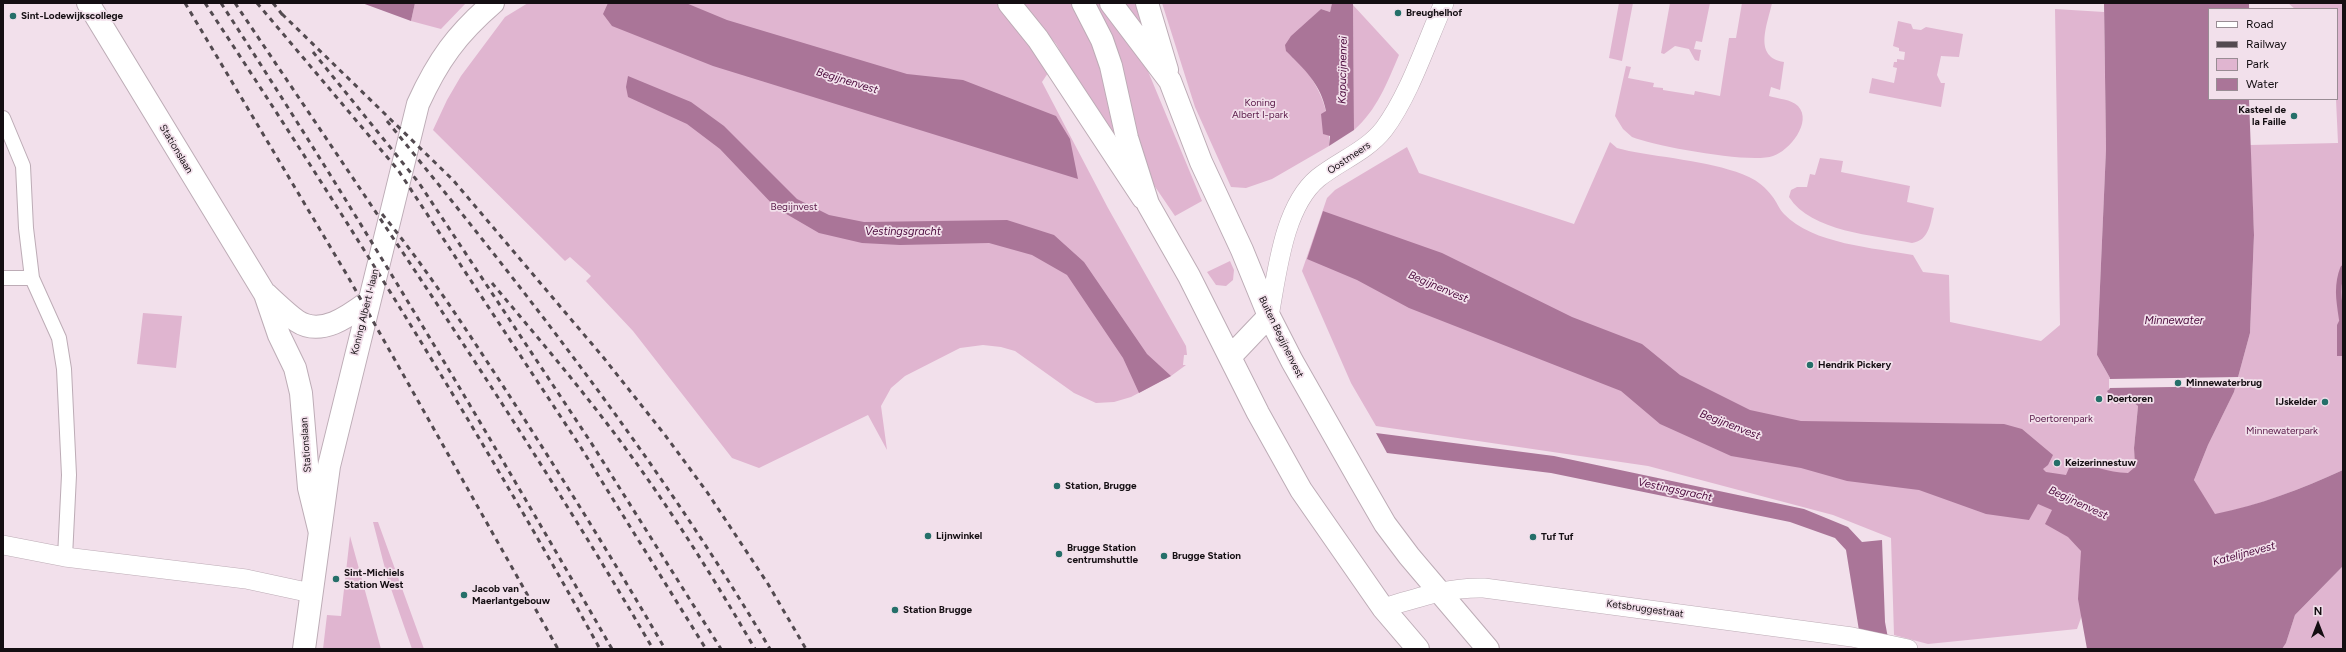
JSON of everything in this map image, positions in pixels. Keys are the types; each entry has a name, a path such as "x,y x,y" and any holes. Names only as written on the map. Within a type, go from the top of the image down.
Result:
{"main road":[{"name":"Stationslaan","path":"88,3 266,294 279,335 295,368 301,393 309,488 318,529"},
{"name":"Koning Albert I-laan","path":"304,649 318,529 330,459 418,104 432,73 450,46 474,20 493,3"},
{"path":"1009,3 1038,39 1148,204 1189,276 1258,413 1301,490 1383,608 1418,649"},
{"path":"1083,3 1102,40 1111,66 1127,138 1148,204"},
{"name":"Buiten Begijnenvest","path":"1111,3 1170,80 1201,162 1242,250 1269,316 1292,362 1385,524 1437,592 1488,649"},
{"path":"1147,3 1170,80"},
{"name":"Stationslaan","path":"266,294 298,322 312,326 326,325 342,320 368,302"},
{"path":"1230,357 1269,316"}],"street":[{"name":"Oostmeers","path":"1269,316 1289,225 1296,206 1318,179 1372,142 1384,129 1401,102 1444,3"},
{"path":"3,118 23,166 26,228 32,278 59,338 64,369 69,475 65,557"},
{"path":"3,278 32,278"},
{"path":"3,545 65,557 246,579 311,593"},
{"name":"Ketsbruggestraat","path":"1383,608 1437,592 1461,588 1484,588 1852,637 1905,647"}],"green space":[{"path":"415,3 466,3 441,29 411,21"},
{"name":"Begijnvest","path":"528,3 999,3 1050,70 1042,82 1108,208 1186,346 1187,355 1184,355 1183,365 1186,365 1171,376 1131,397 1114,402 1096,403 1074,393 1015,351 1001,347 983,345 960,348 905,376 891,388 881,406 887,450 868,415 759,468 732,458 633,331 586,281 591,276 570,257 565,261 433,130 447,100 461,76 505,17"},
{"path":"1021,3 1076,3 1083,14 1122,137 1112,140 1056,44"},
{"path":"1091,3 1103,3 1145,64 1202,201 1175,216 1147,175"},
{"path":"1119,3 1138,3 1147,35"},
{"name":"Koning Albert I-park","path":"1162,3 1332,3 1330,12 1321,9 1314,16 1293,58 1310,76 1322,98 1328,121 1329,146 1272,179 1246,188 1231,187 1195,107"},
{"path":"1619,3 1633,3 1622,61 1609,58"},
{"path":"1670,3 1710,3 1702,42 1696,41 1694,49 1701,50 1699,61 1695,60 1689,49 1675,46 1664,54 1661,53"},
{"path":"1742,3 1772,3 1765,30 1765,47 1768,54 1774,59 1784,62 1780,90 1771,87 1769,96 1792,102 1798,106 1802,113 1803,120 1801,128 1792,142 1786,148 1773,156 1744,158 1702,153 1660,145 1632,137 1623,129 1615,116 1626,66 1631,67 1628,78 1654,83 1653,87 1694,95 1695,91 1720,96 1729,38 1736,38"},
{"name":"Minnewaterpark","path":"2288,3 2343,3 2343,470 2280,496 2214,515 2194,480 2208,445 2234,392 2250,333 2254,235 2250,145 2338,143 2336,100 2338,100 2338,8 2294,8"},
{"path":"1353,5 1399,55 1381,96 1369,114 1354,130"},
{"name":"Poertorenpark","path":"2055,9 2104,12 2106,149 2097,355 2110,378 2111,399 2121,404 2134,403 2138,406 2134,448 2135,467 2077,629 1928,644 1894,635 1891,538 1833,515 1648,466 1376,426 1351,383 1302,271 1327,198 1335,190 1407,147 1419,173 1574,224 1610,142 1617,148 1706,164 1749,177 1767,190 1784,214 1796,224 1811,232 1845,243 1913,255 1923,272 1949,275 1950,322 2041,341 2060,325"},
{"path":"1898,21 1911,24 1913,29 1921,30 1926,27 1963,34 1959,57 1941,56 1937,75 1941,83 1945,83 1941,107 1869,93 1872,78 1894,83 1897,68 1893,67 1894,62 1897,62 1897,59 1904,60 1905,52 1899,51 1899,48 1893,46"},
{"path":"1820,158 1843,161 1841,172 1910,186 1907,202 1934,208 1926,235 1918,241 1912,243 1862,234 1828,225 1812,218 1799,209 1789,197 1791,190 1797,187 1807,187 1810,174 1815,175"},
{"path":"1230,261 1234,270 1233,280 1226,286 1216,285 1207,272"},
{"path":"143,313 182,316 176,368 137,364"},
{"path":"373,522 378,522 424,649 412,649 388,580"},
{"path":"350,536 381,649 323,649 327,615 341,616"},
{"path":"2343,566 2343,649 2282,649 2286,643 2295,615"}],"water":[{"path":"362,3 415,3 411,21"},
{"name":"Begijnenvest","path":"608,3 686,3 727,20 907,74 963,80 1056,116 1070,139 1078,179 713,66 612,26 603,14"},
{"name":"Kapucijnenrei","path":"1332,3 1353,3 1354,130 1329,146 1330,136 1323,134 1321,114 1326,111 1324,101 1311,78 1286,51 1285,45 1291,36 1321,9 1330,12"},
{"path":"2104,3 2249,3 2249,8 2208,8 2208,100 2249,100 2254,235 2250,333 2234,392 2208,445 2194,480 2215,514 2280,496 2343,470 2343,566 2295,615 2286,643 2282,649 2087,649 2078,599 2081,551 2068,537 2045,524 2052,510 2038,504 2029,520 1986,514 1919,490 1847,481 1801,468 1731,456 1660,424 1621,391 1409,308 1357,280 1307,259 1323,211 1442,253 1572,317 1642,344 1680,375 1750,410 1801,421 2004,424 2022,429 2053,455 2048,465 2043,469 2046,472 2066,475 2072,461 2113,472 2128,473 2135,467 2134,448 2138,406 2134,403 2121,404 2111,402 2110,395 2107,391 2110,389 2110,378 2097,355 2106,149"},
{"name":"Vestingsgracht","path":"628,76 691,102 724,126 797,199 829,215 864,222 1007,220 1054,235 1084,262 1147,354 1171,376 1139,393 1123,358 1067,275 1032,255 989,243 900,245 862,243 819,233 776,208 720,149 687,124 628,97 626,87"},
{"path":"2339,321 2343,321 2343,356 2337,356 2337,325"},
{"name":"Vestingsgracht","path":"1376,433 1554,456 1804,509 1848,527 1862,542 1882,540 1885,622 1890,649 1862,649 1846,550 1835,538 1790,522 1551,473 1387,453"}],"pier":[{"name":"Minnewaterbrug","path":"2240,377 2237,386 2109,388 2109,379"}],"waterway":[{"path":"2342,321 2339,301 2339,281 2343,268"}],"railway":[{"path":"185,3 347,275 558,649"},
{"path":"205,3 257,82 409,322 554,566 600,649"},
{"path":"221,3 272,82 421,323 612,649"},
{"path":"235,3 396,242 502,403 604,566 653,649"},
{"path":"257,3 398,170 580,446 706,649"},
{"path":"273,3 285,18"},
{"path":"282,14 453,180 603,357 665,435 707,492 768,584 806,649"},
{"path":"313,52 419,183 590,441 721,649"},
{"path":"387,121 439,184 589,378 683,511 770,649"},
{"path":"382,214 431,279 507,392 588,519 665,649"},
{"path":"492,283 579,388 629,453 695,550 755,649"}],"place":[{"name":"Breughelhof","path":"1398,13"},
{"name":"Sint-Lodewijkscollege","path":"13,16"},
{"name":"Kasteel de la Faille","path":"2294,116"},
{"name":"Hendrik Pickery","path":"1810,365"},
{"name":"Minnewaterbrug","path":"2178,383"},
{"name":"Poertoren","path":"2099,399"},
{"name":"IJskelder","path":"2325,402"},
{"name":"Keizerinnestuw","path":"2057,463"},
{"name":"Station, Brugge","path":"1057,486"},
{"name":"Lijnwinkel","path":"928,536"},
{"name":"Tuf Tuf","path":"1533,537"},
{"name":"Brugge Station centrumshuttle","path":"1059,554"},
{"name":"Brugge Station","path":"1164,556"},
{"name":"Sint-Michiels Station West","path":"336,579"},
{"name":"Jacob van Maerlantgebouw","path":"464,595"},
{"name":"Station Brugge","path":"895,610"}],"water label":[{"name":"Minnewater","path":"2174,321"},
{"name":"Katelijnevest","path":"2244,554"}]}
